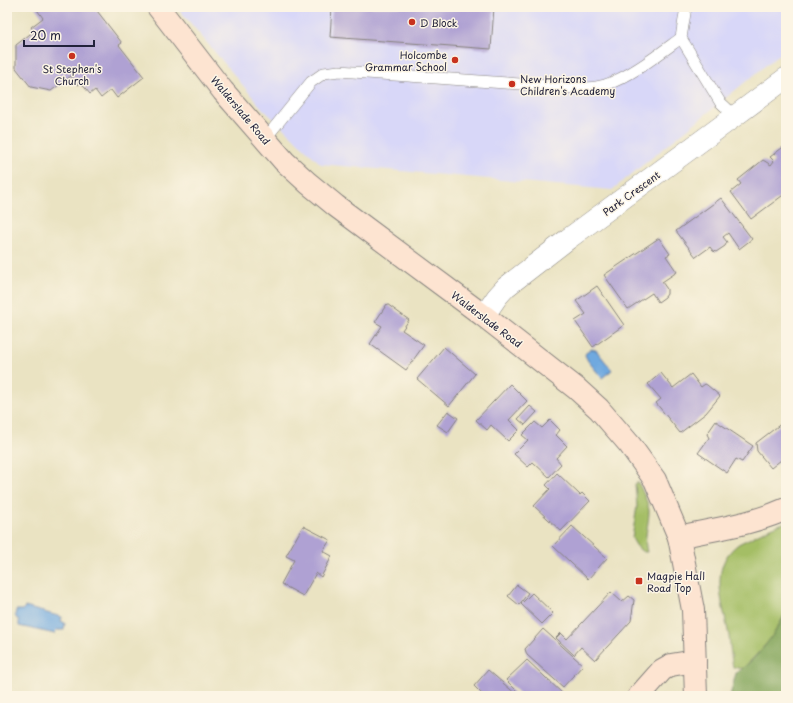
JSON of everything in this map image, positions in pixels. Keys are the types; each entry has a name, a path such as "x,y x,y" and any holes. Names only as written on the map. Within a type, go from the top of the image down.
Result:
{"street":[{"name":"Walderslade Road","path":"158,7 223,91 284,161 325,197 484,316 577,389 599,409 630,445 655,480 679,537 693,610 696,696"},
{"name":"Park Crescent","path":"484,316 506,287 568,239 786,78"},
{"path":"679,537 748,522 786,509"},
{"path":"639,696 662,670 671,665 695,661"}],"lane":[{"path":"686,7 681,38 720,102 735,116"},
{"path":"265,139 311,82 324,73 339,71 588,88 617,81 681,38"}],"shaded area":[{"name":"New Horizons Children's Academy","path":"177,7 786,7 786,49 612,190 321,164 262,108"}],"green space":[{"path":"638,482 649,511 646,537 647,552 640,550 632,538 637,506 635,484"},
{"path":"786,522 786,612 772,638 743,669 786,696 742,669 733,667 720,589 720,577 722,566 727,555 736,546"},
{"path":"786,612 786,696 730,696 736,673 751,661 765,646"}],"water":[{"path":"591,349 596,350 612,370 602,378 585,355 587,351"},
{"path":"25,607 62,617 61,621 65,623 64,630 56,630 55,634 19,626 19,620 15,615 16,610 22,610"}],"building":[{"name":"St Stephen's Church","path":"35,7 94,7 122,43 119,45 144,77 117,98 111,90 101,98 95,90 90,94 81,83 78,85 71,76 51,91 31,87 16,68 16,45 34,31 31,27 43,18"},
{"name":"D Block","path":"332,7 494,7 491,49 330,37"},
{"path":"786,145 786,193 751,219 731,192 741,184 738,180 763,160 771,165 774,161 770,157"},
{"path":"721,198 752,239 739,249 728,233 723,237 727,242 725,246 716,252 710,247 696,257 676,231"},
{"path":"659,238 670,254 666,256 677,272 662,282 667,289 667,294 665,297 658,302 652,293 628,309 604,275"},
{"path":"597,286 624,325 593,347 575,321 586,314 576,301"},
{"path":"387,304 409,320 402,330 424,345 406,370 370,344 382,326 375,322"},
{"path":"444,347 475,374 449,406 417,379"},
{"path":"661,373 673,388 691,374 701,387 705,384 720,396 706,413 680,433 656,403 661,399 648,384"},
{"path":"510,384 527,401 509,420 519,430 508,441 491,425 487,430 476,420"},
{"path":"530,406 537,412 525,425 518,419"},
{"path":"448,411 458,418 448,432 437,425"},
{"path":"550,420 560,430 556,435 567,446 556,458 561,464 549,477 533,462 528,467 514,454 528,440 522,435 535,422 542,428"},
{"path":"716,421 753,446 742,462 736,459 727,473 698,453 709,438 707,434"},
{"path":"782,423 786,428 786,456 771,468 757,451 756,443"},
{"path":"557,473 580,495 582,493 590,501 561,531 534,506 550,489 546,485"},
{"path":"303,526 330,540 323,551 332,556 321,577 316,573 303,596 281,584 294,560 286,556"},
{"path":"572,526 607,558 588,579 553,546"},
{"path":"517,585 528,593 519,605 508,596"},
{"path":"611,592 622,602 629,596 634,600 631,621 595,660 581,647 574,655 556,638 561,633 567,639"},
{"path":"532,593 553,613 542,624 521,604"},
{"path":"543,629 583,665 563,687 527,655 525,649"},
{"path":"527,660 563,694 561,696 522,696 506,680"},
{"path":"488,670 518,696 480,696 482,694 474,686"}],"place":[{"name":"D Block","path":"412,22"},
{"name":"St Stephen's Church","path":"72,56"},
{"name":"Holcombe Grammar School","path":"455,60"},
{"name":"New Horizons Children's Academy","path":"512,84"},
{"name":"Magpie Hall Road Top","path":"639,581"}]}
